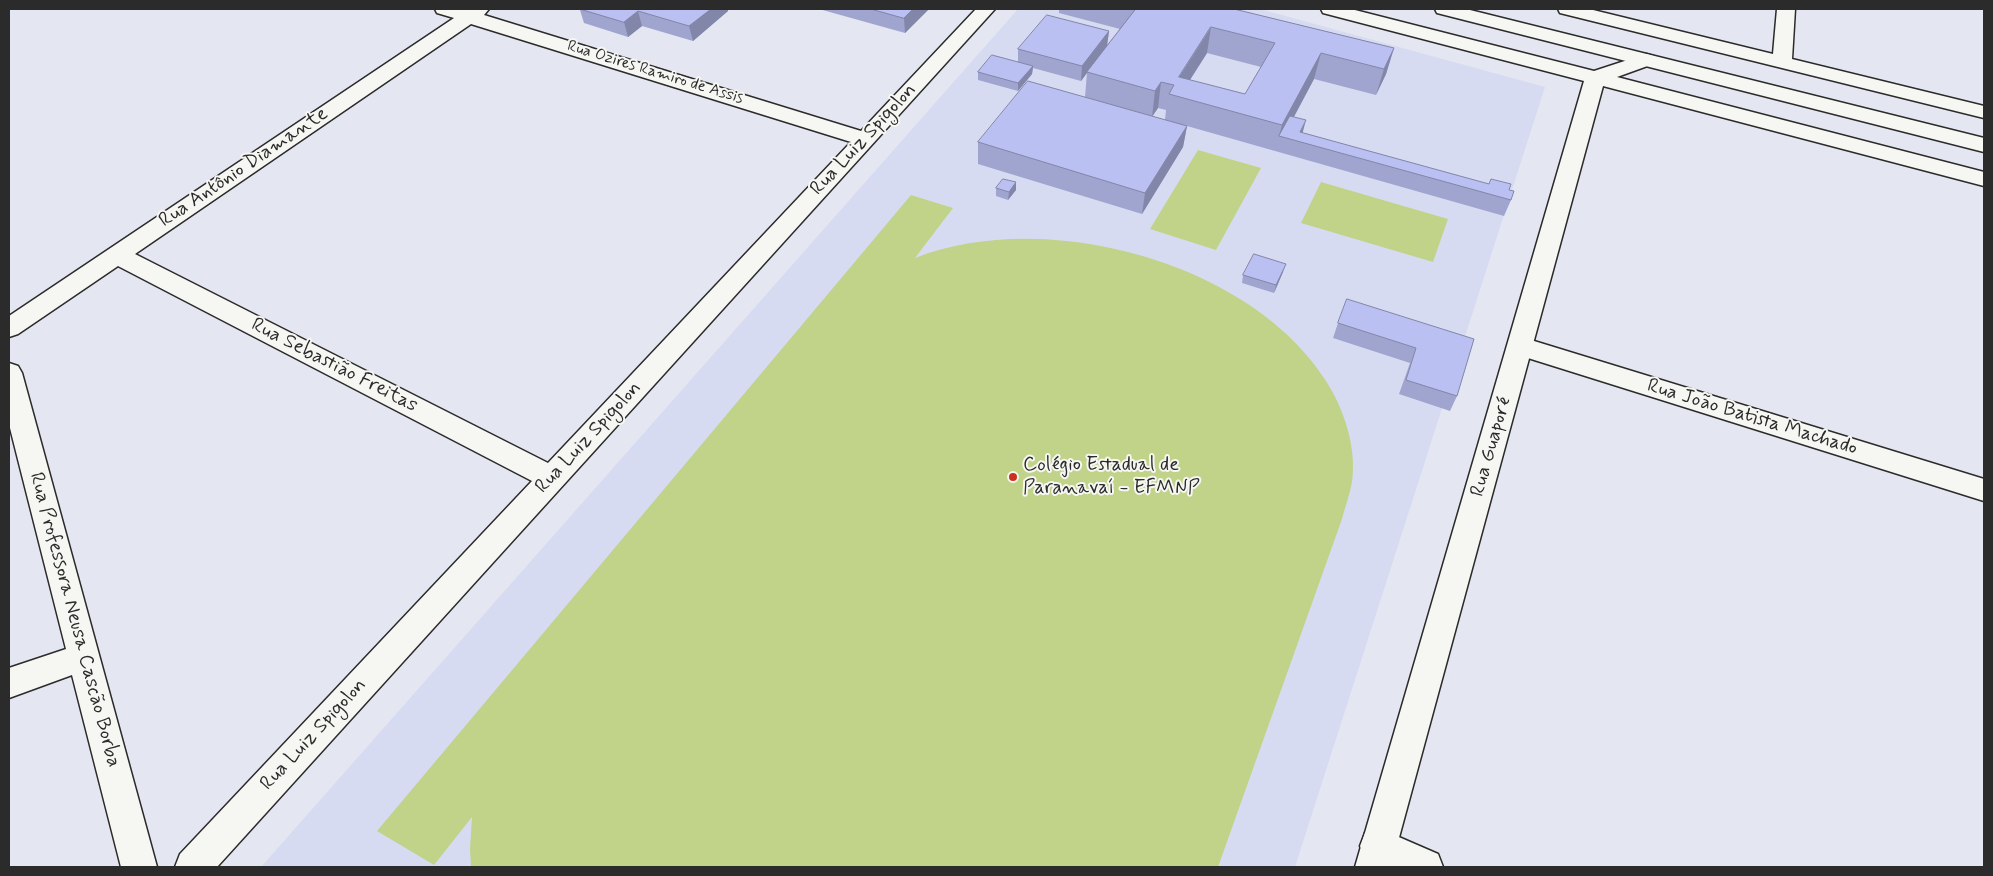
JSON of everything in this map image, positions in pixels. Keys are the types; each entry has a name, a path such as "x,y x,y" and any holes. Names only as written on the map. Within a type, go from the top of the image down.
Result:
{"street":[{"name":"Rua Ozires Ramiro de Assis","path":"444,9 474,13 865,139"},
{"name":"Rua Luiz Spigolon","path":"193,867 986,9"},
{"path":"1330,9 1984,179"},
{"path":"1444,9 1984,145"},
{"path":"1567,9 1984,112"},
{"path":"1782,62 1786,9"},
{"name":"Rua Antônio Diamante","path":"9,328 474,13"},
{"path":"1595,78 1646,60"},
{"name":"Rua Guaporé","path":"1375,857 1595,78"},
{"name":"Rua Sebastião Freitas","path":"117,255 552,478"},
{"name":"Rua João Batista Machado","path":"1520,346 1984,490"},
{"name":"Rua Professora Neusa Cascão Borba","path":"9,373 139,867"},
{"path":"9,683 83,657"},
{"path":"1375,857 1425,867"}],"shaded area":[{"name":"Colégio Estadual de Paranavaí - EFMNP","path":"1018,9 1260,9 1545,87 1295,867 261,867"}],"green space":[{"path":"1198,150 1261,168 1216,250 1150,229"},
{"path":"1321,182 1448,219 1433,262 1301,223"},
{"name":"Colégio Estadual de Paranavaí - EFMNP","path":"911,195 953,208 915,258 967,244 1023,239 1082,243 1140,255 1197,276 1248,304 1292,339 1326,381 1338,404 1348,429 1353,456 1350,491 1342,519 1218,867 471,867 472,817 434,865 377,831"}],"building":[{"path":"580,9 711,9 689,26 638,11 624,22"},
{"path":"871,9 913,9 904,18"},
{"path":"1136,9 1234,9 1394,48 1384,69 1321,53 1282,125 1169,94 1174,85 1161,82 1155,91 1087,72","holes":["1211,27 1275,43 1245,94 1179,77"]},
{"path":"1047,15 1109,31 1082,66 1018,49"},
{"path":"992,55 1033,66 1018,83 978,72"},
{"path":"1028,81 1187,126 1145,193 978,142"},
{"path":"1290,116 1306,120 1300,132 1489,184 1491,179 1511,184 1509,190 1514,191 1511,200 1279,136"},
{"path":"1003,179 1016,182 1009,192 996,188"},
{"path":"1254,254 1286,264 1276,285 1243,275"},
{"path":"1347,299 1474,339 1457,396 1406,380 1416,348 1338,323"}],"place":[{"name":"Colégio Estadual de Paranavaí - EFMNP","path":"1013,477"}]}
